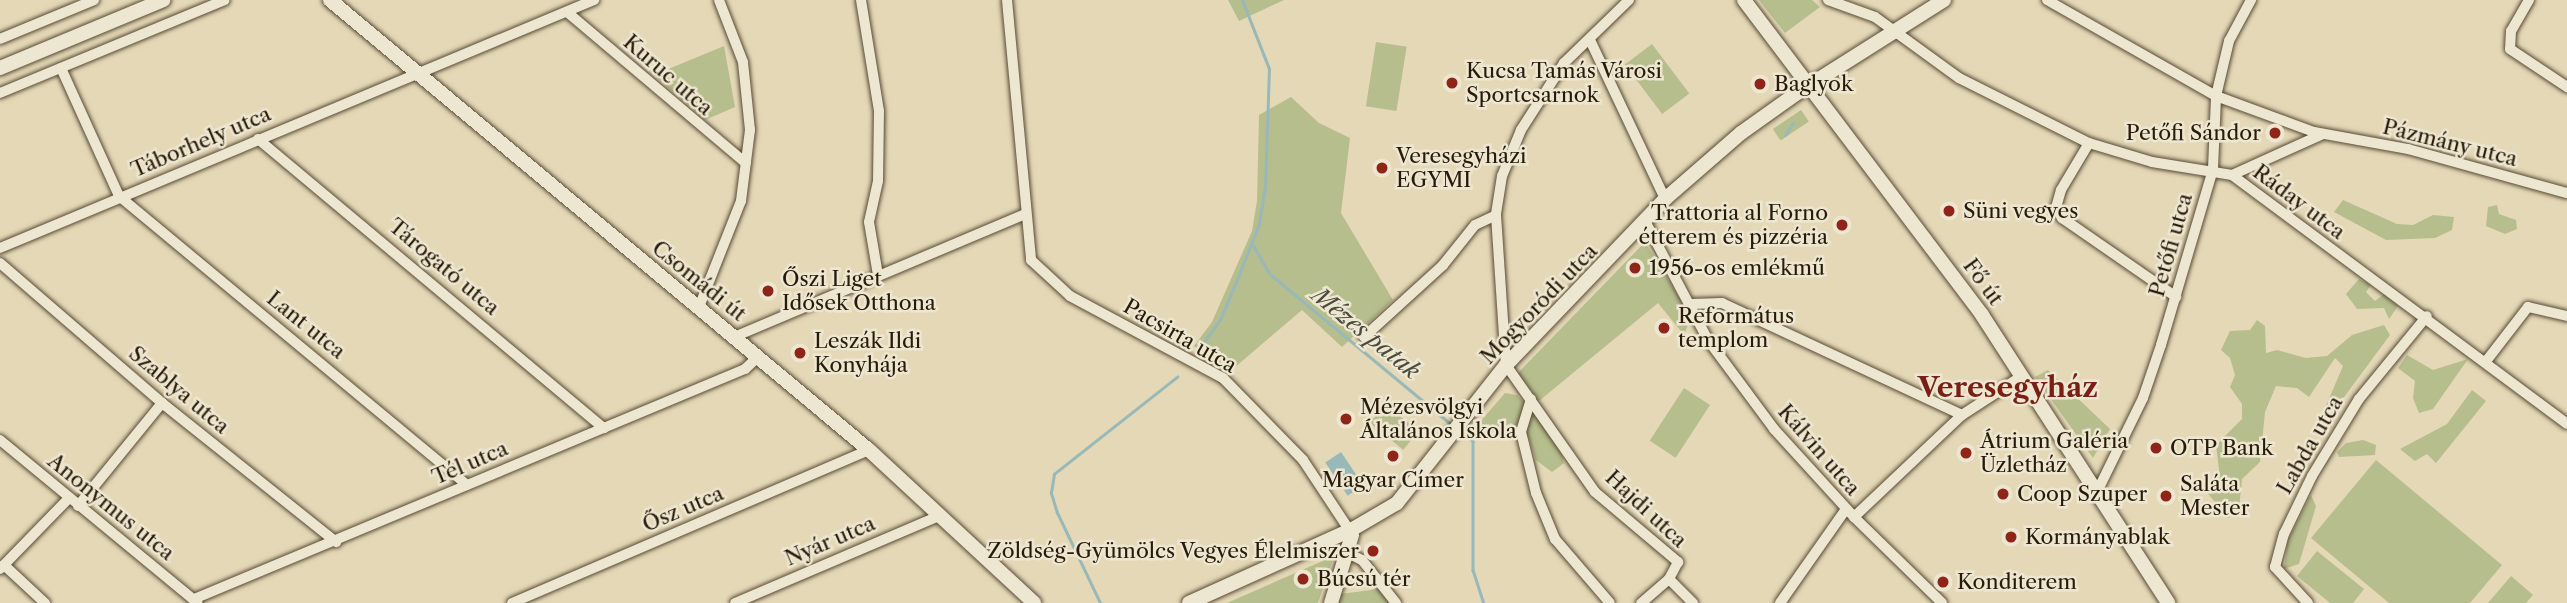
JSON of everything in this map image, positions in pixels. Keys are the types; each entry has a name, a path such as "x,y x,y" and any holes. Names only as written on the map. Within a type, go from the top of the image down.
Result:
{"main road":[{"path":"0,68 163,0"},
{"name":"Csomádi út","path":"330,0 869,450 941,515 1026,601"},
{"name":"Fő út","path":"1744,0 1810,84 2022,376 2168,603"},
{"name":"Mogyoródi utca","path":"1189,603 1352,532 1397,503 1506,365 1665,199 1741,133 1889,31 1944,0"},
{"path":"1331,603 1348,553 1352,532"}],"street":[{"path":"0,39 93,0"},
{"path":"0,93 225,0"},
{"name":"Táborhely utca","path":"0,248 119,196 594,0"},
{"path":"699,307 730,236 746,163 747,84 719,0"},
{"path":"861,0 879,111 878,181 869,222 878,275"},
{"name":"Pacsirta utca","path":"1007,0 1023,215 1031,260 1048,281 1223,378 1303,460 1352,532"},
{"path":"1506,365 1496,215 1502,176 1521,130 1564,63 1629,0"},
{"name":"Ráday utca","path":"1828,0 1875,17 1889,31 1959,78 2089,143 2152,162 2213,169 2232,175 2328,250 2487,360 2567,424"},
{"path":"2047,0 2216,96"},
{"name":"Petőfi utca","path":"2096,494 2143,398 2176,297 2213,169 2216,96 2229,41 2251,0"},
{"path":"2529,0 2511,31 2510,49 2567,87"},
{"name":"Kuruc utca","path":"567,12 746,163"},
{"path":"1590,40 1665,199"},
{"path":"61,68 119,196"},
{"name":"Pázmány utca","path":"2216,96 2323,134 2408,149 2567,193"},
{"path":"2232,175 2323,134"},
{"name":"Tárogató utca","path":"258,139 604,428"},
{"path":"2089,143 2061,190 2056,208 2062,218 2176,297"},
{"name":"Lant utca","path":"119,196 467,485"},
{"path":"734,337 1023,215"},
{"path":"1364,337 1443,264 1475,225 1496,215"},
{"name":"Kálvin utca","path":"1645,222 1722,362 1774,429 1846,509 1942,603"},
{"name":"Szablya utca","path":"0,263 162,403 337,542"},
{"path":"1691,304 1722,303 1962,415"},
{"path":"2487,360 2528,307 2567,316"},
{"name":"Labda utca","path":"2308,603 2275,567 2284,534 2312,476 2359,399 2427,316"},
{"name":"Tél utca","path":"196,601 745,369 758,358"},
{"name":"Hajdi utca","path":"1506,365 1595,492 1678,562 1669,579 1641,603"},
{"path":"1854,517 1962,415 2022,376"},
{"path":"1531,399 1521,432 1536,492 1555,539 1610,603"},
{"path":"79,506 162,403"},
{"name":"Anonymus utca","path":"0,440 196,601"},
{"name":"Ősz utca","path":"512,603 869,450"},
{"path":"45,603 2,567 69,498"},
{"path":"1780,603 1846,509"},
{"name":"Nyár utca","path":"735,603 941,515"},
{"path":"1348,553 1362,560 1396,603"},
{"name":"Hajdi utca","path":"1669,579 1693,603"}],"green space":[{"path":"1228,0 1284,0 1239,21"},
{"path":"1759,0 1812,0 1820,7 1785,33"},
{"path":"1376,42 1407,47 1396,111 1366,106"},
{"path":"1652,44 1689,94 1662,114 1625,64"},
{"path":"724,46 735,107 705,120 654,75"},
{"path":"1291,97 1319,123 1350,138 1341,213 1393,300 1342,347 1302,310 1227,374 1194,346 1212,322 1252,231 1257,201 1259,115"},
{"path":"1801,110 1809,122 1781,141 1773,129"},
{"path":"2343,200 2397,224 2413,225 2433,215 2454,217 2452,230 2435,238 2386,240 2334,212"},
{"path":"2497,205 2499,214 2516,220 2517,229 2505,234 2486,226 2488,207"},
{"path":"1645,242 1691,317 1684,335 1658,303 1539,401 1518,373"},
{"path":"2359,279 2371,285 2366,292 2375,301 2384,294 2398,306 2389,319 2384,308 2357,309 2346,294"},
{"path":"2257,320 2265,326 2266,353 2277,350 2306,358 2327,356 2352,335 2384,325 2390,335 2336,408 2325,408 2343,366 2335,358 2309,397 2297,388 2276,386 2265,412 2260,462 2242,479 2239,509 2228,518 2205,490 2220,478 2216,445 2242,419 2242,404 2230,387 2235,375 2230,358 2221,350 2230,331 2250,330"},
{"path":"2407,355 2433,370 2468,359 2433,409 2419,413 2413,398 2415,381 2398,368"},
{"path":"2048,370 2110,429 2093,458 2035,377"},
{"path":"1684,388 1710,405 1676,458 1650,441"},
{"path":"2472,390 2486,401 2436,463 2427,454 2415,461 2400,449 2447,424"},
{"path":"1505,393 1517,395 1559,444 1564,463 1552,472 1536,460 1529,438 1511,423 1486,435 1473,430"},
{"path":"1385,404 1418,431 1403,450 1370,423"},
{"path":"2363,440 2376,445 2375,455 2339,457 2337,452 2346,443"},
{"path":"2376,460 2502,565 2470,603 2389,603 2311,538"},
{"path":"2311,495 2316,506 2299,564 2284,569 2288,540"},
{"path":"2317,551 2364,589 2353,603 2330,603 2297,576"},
{"name":"Búcsú tér","path":"1334,556 1318,603 1227,603"},
{"path":"2511,576 2533,595 2526,603 2488,603"},
{"path":"1379,589 1390,603 1338,603 1340,594"}],"water":[{"path":"1341,452 1363,485 1348,496 1325,463"}],"waterway":[{"path":"1198,350 1220,320 1236,282 1259,224 1265,188 1269,69 1242,0"},
{"path":"1785,135 1793,123"},
{"name":"Mézes patak","path":"1252,243 1269,273 1451,424"},
{"path":"1100,603 1057,513 1051,493 1054,474 1177,377"},
{"name":"Mézes patak","path":"1459,430 1473,441 1473,570 1484,603"}],"place":[{"name":"Kucsa Tamás Városi Sportcsarnok","path":"1452,83"},
{"name":"Baglyok","path":"1760,84"},
{"name":"Petőfi Sándor","path":"2275,133"},
{"name":"Veresegyházi EGYMI","path":"1382,168"},
{"name":"Süni vegyes","path":"1949,211"},
{"name":"Trattoria al Forno étterem és pizzéria","path":"1842,225"},
{"name":"1956-os emlékmű","path":"1635,268"},
{"name":"Őszi Liget Idősek Otthona","path":"768,291"},
{"name":"Református templom","path":"1664,328"},
{"name":"Leszák Ildi Konyhája","path":"800,353"},
{"name":"Mézesvölgyi Általános Iskola","path":"1346,419"},
{"name":"OTP Bank","path":"2156,448"},
{"name":"Átrium Galéria Üzletház","path":"1966,453"},
{"name":"Magyar Címer","path":"1393,456"},
{"name":"Coop Szuper","path":"2003,494"},
{"name":"Saláta Mester","path":"2166,496"},
{"name":"Kormányablak","path":"2011,537"},
{"name":"Zöldség-Gyümölcs Vegyes Élelmiszer","path":"1373,551"},
{"name":"Búcsú tér","path":"1303,579"},
{"name":"Konditerem","path":"1943,582"}],"district":[{"name":"Veresegyház","path":"2008,387"}]}
